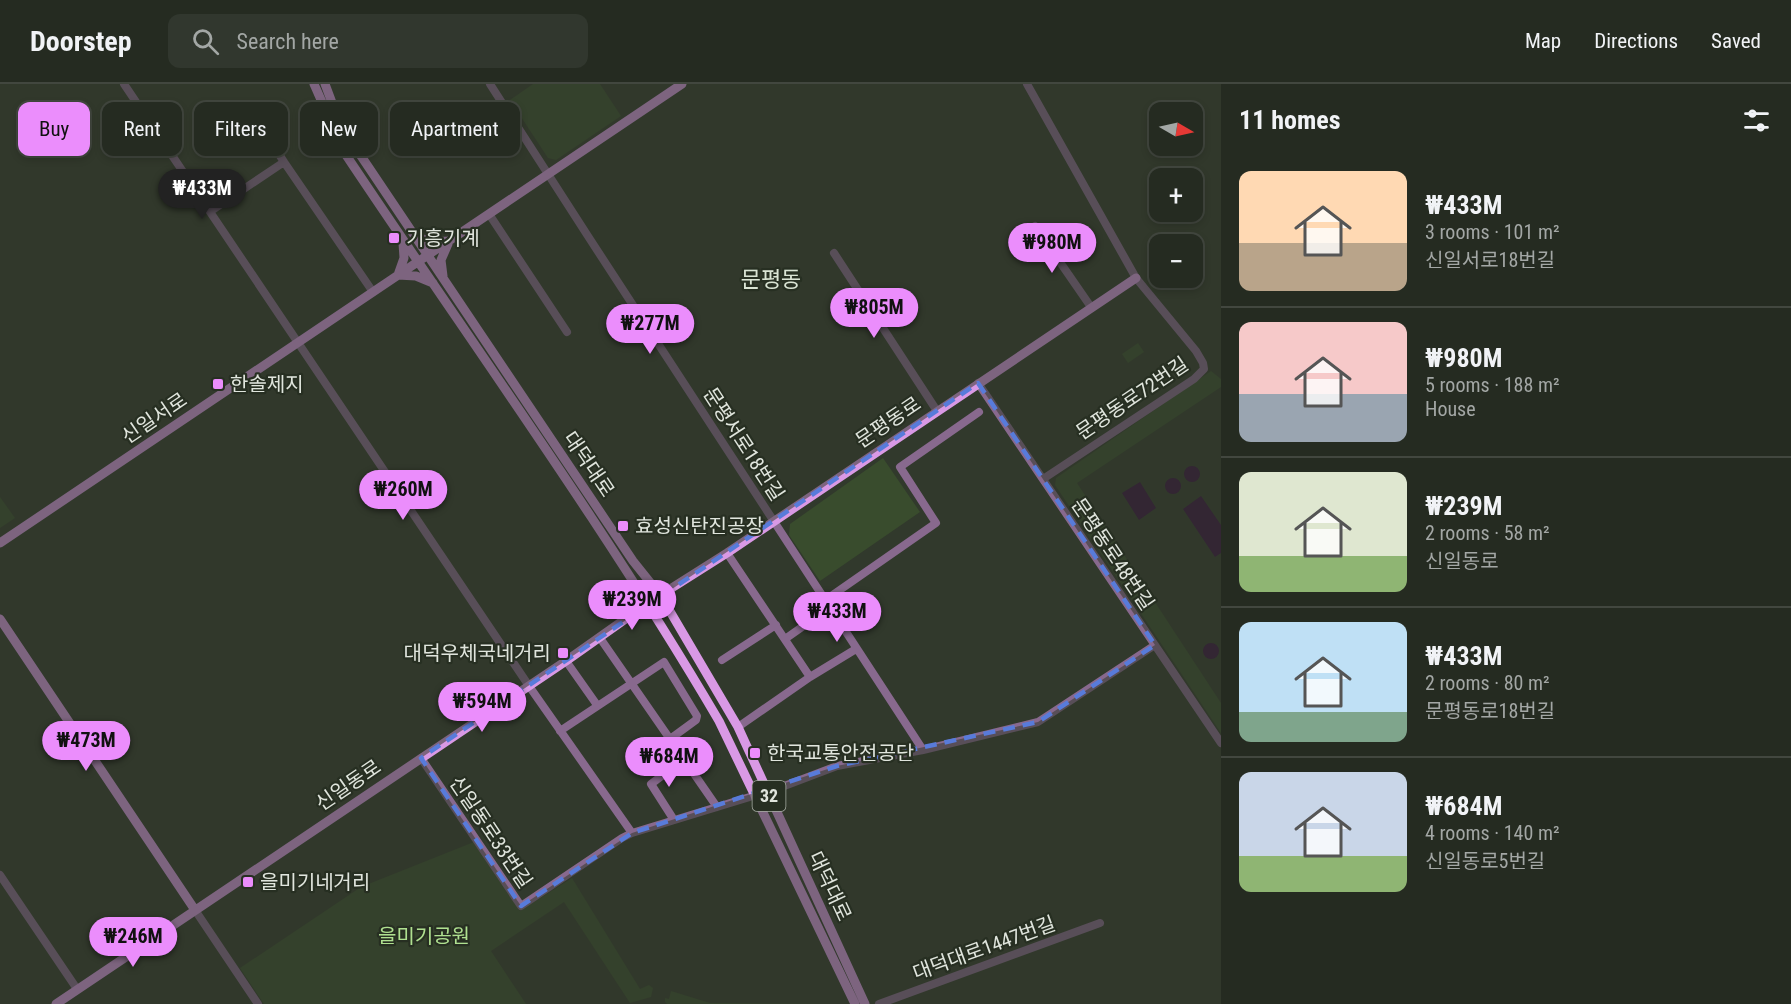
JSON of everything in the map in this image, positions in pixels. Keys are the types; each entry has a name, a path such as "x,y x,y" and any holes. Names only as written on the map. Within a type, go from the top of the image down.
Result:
{"main road":[{"name":"대덕대로","path":"314,84 344,152 418,262 439,283 633,561 661,596 738,727 865,1004"},
{"name":"대덕대로","path":"325,84 334,108 353,144 427,255 439,283 648,603 719,721 855,1004"},
{"name":"신일서로","path":"0,543 682,84"},
{"path":"414,235 430,242 449,242"},
{"path":"404,241 404,258 398,275 416,276 439,283 441,260 449,242"},
{"name":"문평동로","path":"661,596 1136,278"},
{"name":"신일동로","path":"56,1004 661,596"},
{"path":"0,620 195,910"}],"street":[{"path":"124,84 528,686 632,833"},
{"name":"문평서로18번길","path":"490,84 922,750"},
{"path":"1027,84 1136,278"},
{"path":"280,156 373,292"},
{"path":"211,212 284,162"},
{"path":"489,214 567,332"},
{"path":"1035,226 1091,308"},
{"path":"834,253 937,411"},
{"name":"문평동로72번길","path":"1043,478 1194,379 1204,369 1196,351 1136,278"},
{"name":"문평동로48번길","path":"978,383 1221,743"},
{"path":"785,639 826,604 936,523 900,467 979,412"},
{"path":"727,553 810,677"},
{"path":"722,660 776,625"},
{"path":"600,638 717,807"},
{"name":"신일동로33번길","path":"421,758 521,906 632,833 767,791 837,766 922,750 1038,722 1155,645"},
{"path":"738,727 810,677 856,649"},
{"path":"566,661 597,705"},
{"path":"560,731 664,662 697,716 696,720 670,739"},
{"path":"675,819 651,784 683,760"},
{"path":"0,875 77,989"},
{"path":"195,910 258,1004"},
{"name":"대덕대로1447번길","path":"879,1004 1100,923"}],"highlighted area":[{"path":"978,383 1155,645 1038,722 837,766 632,833 521,906 421,758"}],"green space":[{"path":"533,84 600,84 621,116 556,160 548,158 520,115 520,102 510,100"},
{"path":"1138,343 1144,352 1128,363 1122,354"},
{"path":"1211,371 1221,379 1221,387 1077,483 1221,703 1221,733 1055,485 1056,478"},
{"path":"883,458 920,512 820,581 789,535 790,524"},
{"path":"0,497 15,518 0,528"},
{"name":"을미기공원","path":"474,842 520,911 572,878 640,989 649,985 653,988 651,997 630,1003 564,902 491,951 526,1004 264,1004 240,968 361,887"},
{"path":"671,991 710,1003 845,1004 667,1004 665,998 669,999"}],"shaded area":[{"path":"1192,466 1198,468 1200,474 1198,480 1192,482 1186,480 1184,474 1186,468"},
{"path":"1173,478 1179,480 1181,486 1179,492 1173,494 1167,492 1165,486 1167,480"},
{"path":"1140,482 1156,508 1139,520 1122,493"},
{"path":"1201,496 1221,525 1221,553 1215,557 1183,509"},
{"path":"1211,643 1217,645 1219,651 1217,657 1211,659 1205,657 1203,651 1205,645"}],"place":[{"name":"기흥기계","path":"394,238"},
{"name":"한솔제지","path":"218,384"},
{"name":"효성신탄진공장","path":"623,526"},
{"name":"대덕우체국네거리","path":"563,653"},
{"name":"한국교통안전공단","path":"755,753"},
{"name":"을미기네거리","path":"248,882"}],"district":[{"name":"문평동","path":"771,279"}]}
